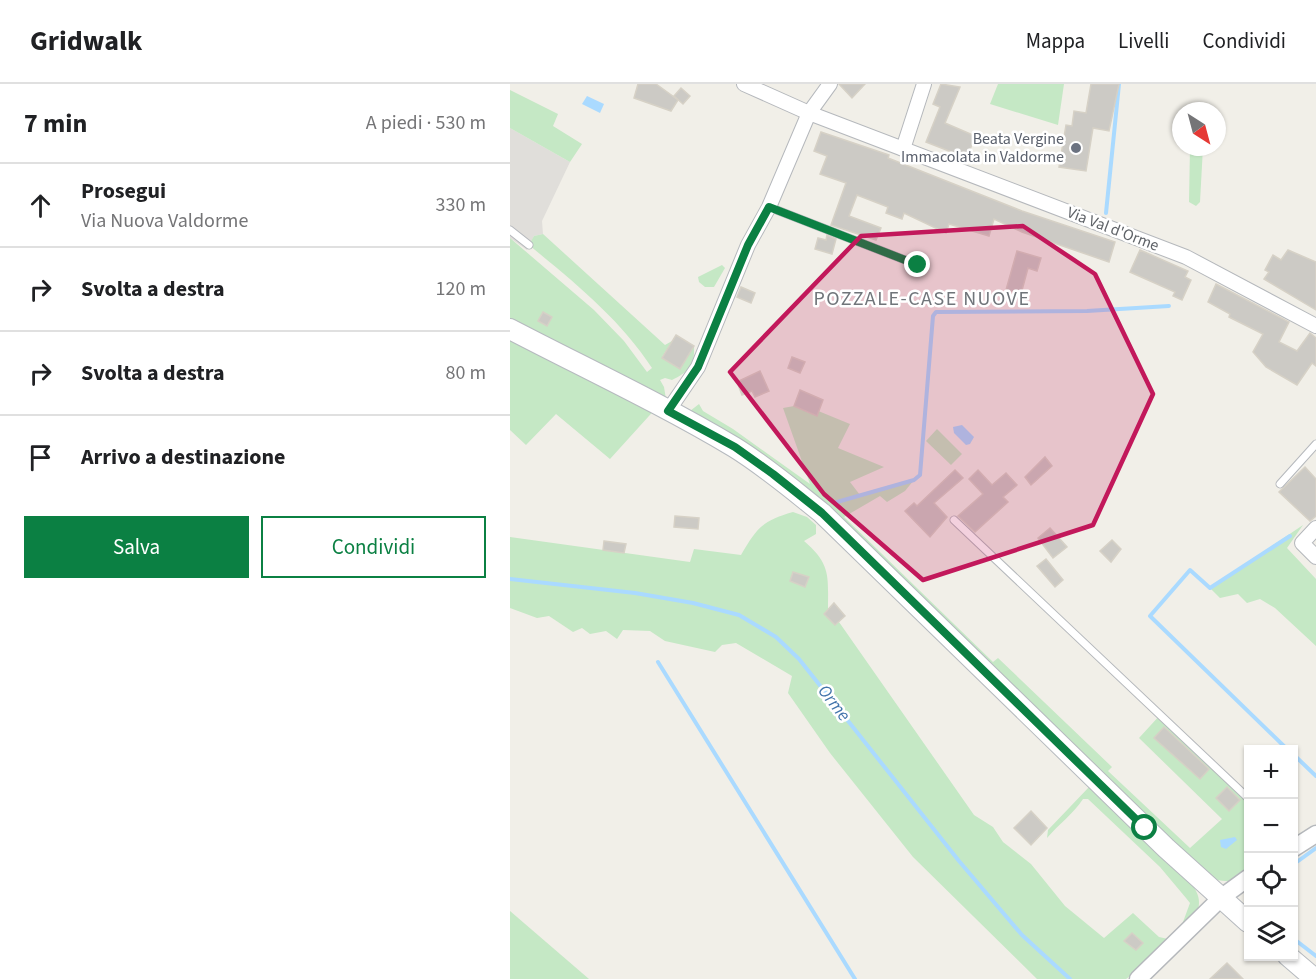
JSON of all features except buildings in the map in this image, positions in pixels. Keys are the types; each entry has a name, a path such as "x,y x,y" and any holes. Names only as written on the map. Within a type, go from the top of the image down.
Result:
{"main road":[{"path":"510,330 735,447 822,513 1166,848 1244,918"},
{"path":"1293,961 1316,979"}],"street":[{"name":"Via Val d'Orme","path":"744,84 809,113 1186,257 1316,326"},
{"path":"668,411 698,367 748,245 769,207 809,113 830,84"},
{"path":"903,148 924,84"},
{"path":"1316,528 1302,543 1316,556"},
{"path":"1298,844 1316,834"},
{"path":"1138,979 1222,897 1244,881"}],"lane":[{"path":"769,207 918,265"},
{"path":"510,230 529,245"},
{"path":"1280,484 1316,444"},
{"path":"954,520 1244,794"}],"highlighted area":[{"path":"1023,226 1095,274 1153,394 1093,525 923,580 824,494 730,372 861,236"}],"shaded area":[{"path":"510,128 570,162 542,221 543,234 534,236 527,250 510,238"}],"green space":[{"path":"998,84 1064,84 1058,125 990,104"},
{"path":"510,90 558,114 553,126 582,144 570,162 510,128"},
{"path":"1190,156 1203,156 1200,202 1196,206 1189,202"},
{"path":"543,234 665,345 672,341 662,357 680,368 694,346 692,363 687,371 672,380 665,378 660,380 664,387 668,411 658,406 610,459 556,414 526,445 510,430 510,238 594,310 624,341 647,372 652,368 611,317 529,245 534,236"},
{"path":"722,265 725,268 714,287 705,287 699,282 698,277"},
{"path":"699,404 703,411 733,429 810,484 783,408 794,406 809,413 811,408 850,424 838,448 884,467 850,482 860,495 914,480 905,491 887,502 880,496 844,517 993,662 998,658 1112,767 1108,771 1190,848 1222,819 1139,738 1161,714 1244,794 1244,879 1219,880 1204,875 1178,860 822,513 681,418"},
{"path":"937,429 962,454 951,465 926,441"},
{"path":"793,512 807,517 816,525 816,534 804,541 819,557 826,571 828,609 824,614 835,625 839,622 974,815 993,827 1003,842 1031,864 1065,906 1104,938 1133,913 1159,937 1168,939 1142,968 1126,979 1037,979 913,857 830,753 788,693 792,676 736,643 722,645 715,652 665,641 650,631 623,630 617,639 606,631 590,634 582,628 573,632 549,616 537,618 510,608 510,537 690,562 694,549 741,555 756,532 767,522","holes":["1132,933 1143,943 1136,950 1124,941"]},
{"path":"1303,525 1287,548 1316,579 1316,646 1275,608 1260,599 1247,603 1238,594 1220,598 1210,588"},
{"path":"1090,786 1193,886 1198,896 1199,906 1188,925 1183,922 1190,903 1160,867 1088,799 1083,799 1047,838 1048,830"},
{"path":"510,911 589,979 510,979"}],"water":[{"path":"587,96 604,104 600,113 582,104"},
{"path":"962,425 974,437 970,444 966,445 954,433 953,427"},
{"path":"1235,837 1237,840 1226,849 1221,847 1220,840"}],"waterway":[{"path":"1106,213 1119,84"},
{"path":"837,502 914,480 920,475 933,316 936,312 1087,311 1169,306"},
{"path":"1283,745 1150,616 1190,570 1210,588 1290,536"},
{"name":"Orme","path":"510,579 635,593 693,603 739,615 776,637 799,659 959,861 1022,935 1070,979"},
{"path":"658,662 855,979"},
{"path":"1298,759 1316,776"},
{"path":"1298,861 1316,848"},
{"path":"1298,942 1316,956"}],"place":[{"name":"Beata Vergine Immacolata in Valdorme","path":"1076,148"}],"district":[{"name":"POZZALE-CASE NUOVE","path":"922,299"}],"route":[{"path":"918,265 769,207 748,245 698,367 668,411 735,447 822,513 1145,828"}]}
